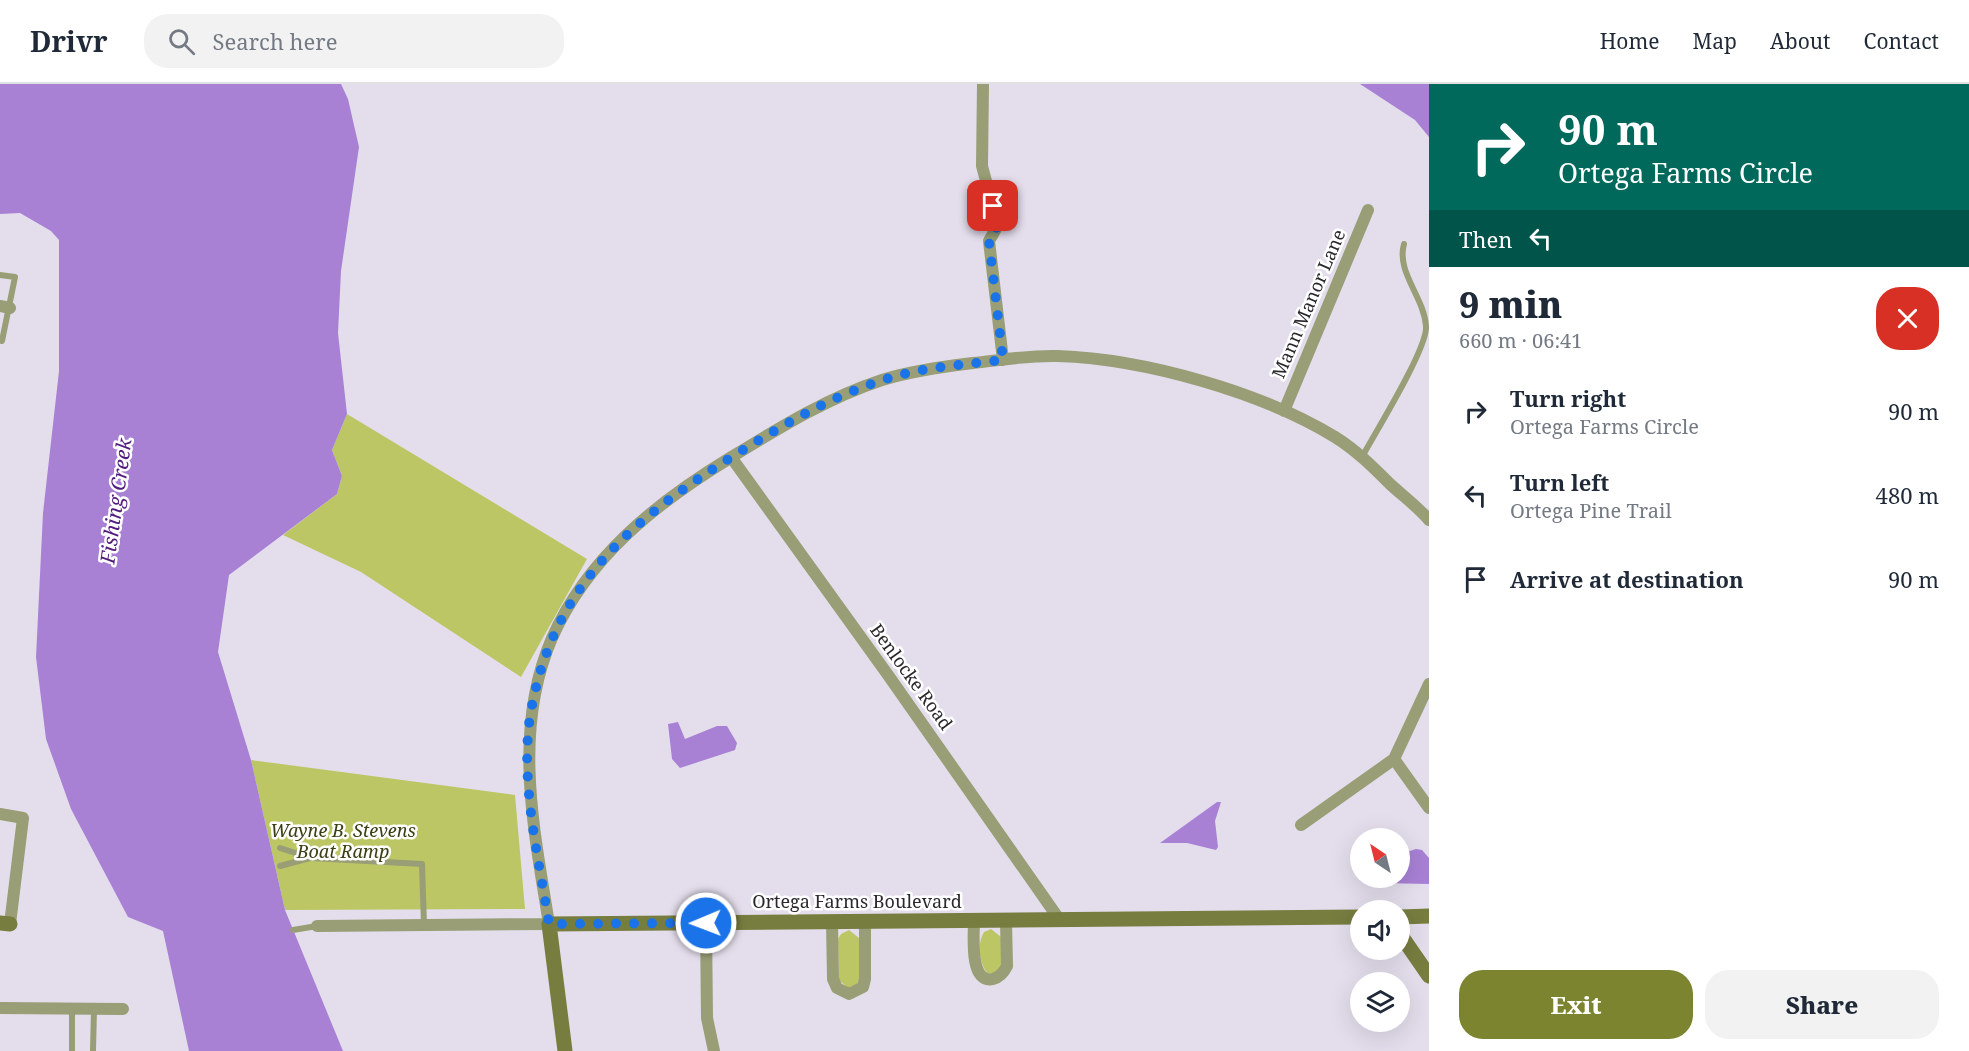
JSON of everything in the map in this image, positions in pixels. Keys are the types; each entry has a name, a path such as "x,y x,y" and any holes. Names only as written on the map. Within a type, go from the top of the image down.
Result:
{"street":[{"path":"983,84 982,166 998,225 989,241 1003,360"},
{"name":"Mann Manor Lane","path":"1284,411 1368,210"},
{"path":"565,1051 527,765 530,717 549,646 580,587 625,535 652,512 731,458 828,400 885,379 943,367 1058,356 1135,367 1207,383 1284,411 1337,438 1362,457 1429,520"},
{"name":"Benlocke Road","path":"731,458 888,675 1059,919"},
{"path":"1301,825 1394,759 1429,684"},
{"path":"1394,759 1429,808"},
{"path":"0,814 23,818 5,924"},
{"path":"1410,917 1429,916"},
{"name":"Ortega Farms Boulevard","path":"317,926 1350,917"},
{"path":"974,921 976,968 984,978 990,980 998,977 1007,966 1006,921"},
{"path":"832,922 833,980 837,988 849,994 863,987 865,979 865,922"},
{"path":"706,923 706,1018 714,1051"},
{"path":"1410,948 1429,976"},
{"path":"0,1008 123,1009"}],"lane":[{"path":"1362,457 1415,359 1426,329 1424,309 1402,261 1404,243"},
{"path":"0,275 15,277 5,307 2,340"},
{"path":"280,848 311,858 422,864 424,925"},
{"path":"280,866 311,858"},
{"path":"293,930 317,926"},
{"path":"72,1009 72,1051"},
{"path":"93,1051 94,1009"}],"green space":[{"path":"347,414 587,559 521,677 361,572 283,535 337,494 342,476 332,450"},
{"name":"Wayne B. Stevens Boat Ramp","path":"251,760 515,795 525,909 285,910"},
{"path":"991,929 1001,937 1002,966 994,973 987,973 982,964 980,947 984,932"},
{"path":"849,930 859,938 860,980 848,988 839,980 838,939 841,934"}],"water":[{"name":"Fishing Creek","path":"0,84 341,84 348,99 359,147 341,271 338,333 347,414 332,450 342,476 337,494 229,575 218,652 251,760 285,910 343,1051 189,1051 163,931 128,917 71,809 46,739 36,657 43,513 59,371 59,240 51,231 20,213 0,214"},
{"path":"1360,84 1429,84 1429,137 1415,120"},
{"path":"678,722 685,739 717,726 727,726 737,743 735,750 680,768 672,759 668,724"},
{"path":"1217,802 1221,802 1215,821 1218,847 1216,850 1187,843 1160,843"},
{"path":"1422,850 1429,858 1429,884 1410,884 1410,851"}],"route":[{"path":"706,923 549,924 535,836 527,765 530,717 546,653 563,616 580,587 625,535 652,512 713,469 828,400 885,379 943,367 1003,360 989,241 998,225 993,206"}]}
